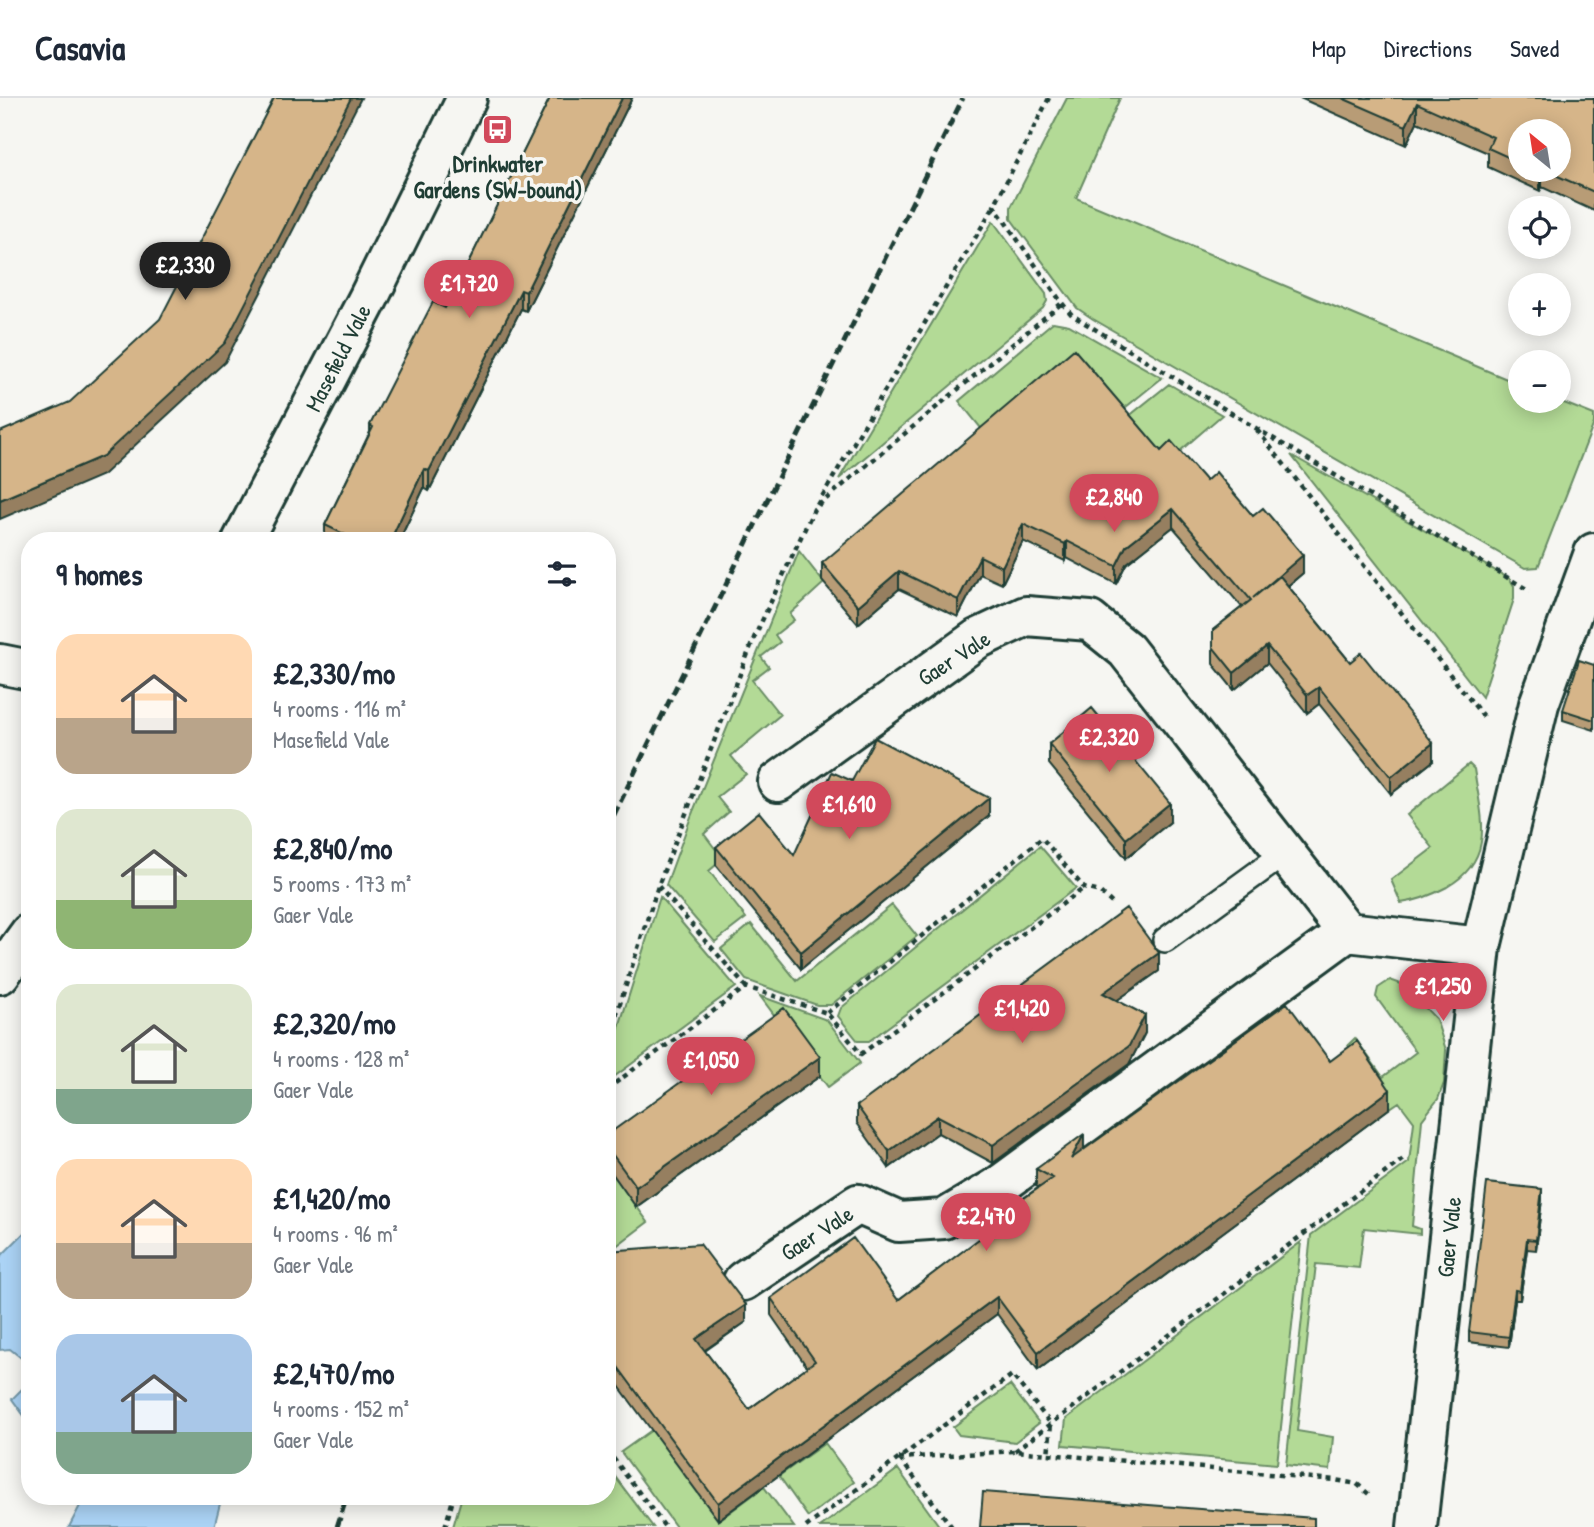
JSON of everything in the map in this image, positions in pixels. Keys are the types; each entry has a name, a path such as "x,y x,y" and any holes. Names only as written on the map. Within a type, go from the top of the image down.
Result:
{"street":[{"name":"Masefield Vale","path":"247,532 310,414 467,98"},
{"name":"Gaer Vale","path":"1417,1524 1481,947 1539,704 1594,554"},
{"name":"Gaer Vale","path":"743,1281 858,1204 899,1222 944,1219 996,1188 1347,932 1126,650 1090,621 1026,616 976,639 778,782"},
{"path":"0,664 21,668"},
{"path":"1347,932 1481,947"},
{"path":"0,974 21,945"}],"lane":[{"path":"1165,940 1285,853"}],"path":[{"path":"616,1016 658,886 754,638 793,551 814,509 994,206 1049,98"},
{"path":"994,206 1072,315 1254,427 1572,615"},
{"path":"814,509 1062,303"},
{"path":"1254,427 1524,767"},
{"path":"827,1013 1042,838 1084,888 1100,892 1114,905"},
{"path":"658,886 746,987 827,1013 861,1054 1084,888"},
{"path":"616,1081 746,987"},
{"path":"1015,1451 1406,1157"},
{"path":"806,1527 1012,1375 1051,1424 1048,1455"},
{"path":"900,1458 1015,1451 1335,1480 1357,1484 1369,1493 1377,1504"},
{"path":"900,1458 952,1527"},
{"path":"616,1462 665,1527"},
{"path":"445,1527 451,1505"}],"green space":[{"path":"1067,98 1120,98 1076,198 1508,380 1508,413 1571,413 1571,406 1594,415 1594,423 1538,567 1525,568 1093,319 1077,308 1011,219 1011,207"},
{"path":"993,221 1046,294 1047,301 1043,308 839,479"},
{"path":"1053,322 1069,325 1162,378 1121,411 984,432 959,401"},
{"path":"1169,384 1222,415 1166,463 1128,417"},
{"path":"1291,455 1510,579 1514,586 1514,599 1482,697"},
{"path":"799,551 824,583 790,614 794,620 775,635 780,642 761,657 769,667 752,680 780,715 731,756 746,774 717,797 729,812 704,834 723,859 709,871 746,918 715,942 666,885 692,814"},
{"path":"1469,764 1474,769 1482,819 1482,835 1473,863 1463,876 1447,887 1401,903 1391,880 1433,848 1407,815"},
{"path":"1040,846 1076,888 869,1041 858,1041 838,1016 841,1008"},
{"path":"660,897 736,987 616,1075 616,1036"},
{"path":"892,905 917,936 831,1005 817,1005 746,980 721,949 751,924 797,981"},
{"path":"1390,980 1404,985 1436,1019 1446,1050 1444,1083 1438,1099 1422,1120 1412,1226 1420,1229 1420,1234 1364,1228 1359,1268 1316,1264 1297,1431 1333,1437 1330,1470 1286,1465 1311,1235 1409,1162 1414,1122 1399,1102 1390,1108 1348,1045 1355,1038 1383,1077 1416,1052 1376,997 1378,988"},
{"path":"760,996 827,1020 860,1063 828,1087"},
{"path":"616,1178 648,1222 616,1246"},
{"path":"1301,1242 1277,1464 1063,1445 1066,1419"},
{"path":"1010,1385 1039,1423 1015,1442 959,1435 953,1427"},
{"path":"652,1430 719,1520 764,1487 794,1527 676,1527 621,1452"},
{"path":"825,1443 854,1482 808,1517 779,1476"},
{"path":"898,1469 940,1527 820,1527"},
{"path":"616,1478 653,1527 453,1527 459,1505 616,1505"}],"water":[{"path":"21,1236 21,1358 10,1349 0,1350 0,1257"},
{"path":"21,1390 21,1411 12,1399"},
{"path":"80,1505 220,1505 214,1527 69,1527"}],"building":[{"path":"274,98 351,98 225,343 103,456 0,500 0,432 70,402 160,319"},
{"path":"550,98 622,98 526,292 521,290 429,471 424,469 394,532 339,532 325,525 373,427 370,425 433,302 445,308"},
{"path":"1342,98 1594,98 1594,192 1571,182 1572,119 1508,119 1508,157 1488,148 1493,137 1417,103 1406,126"},
{"path":"1074,349 1161,451 1171,441 1206,481 1216,472 1253,516 1263,508 1303,555 1253,598 1280,576 1350,662 1361,653 1433,743 1391,777 1319,687 1307,695 1267,646 1234,673 1213,647 1213,630 1251,600 1173,509 1126,546 1116,566 1067,541 1065,544 1023,524 1002,567 980,556 958,600 899,571 858,606 822,563"},
{"path":"1579,660 1594,665 1594,720 1563,710"},
{"path":"1092,708 1170,803 1126,839 1049,744"},
{"path":"875,738 989,798 801,952 716,847 759,812 794,855 832,772 852,781"},
{"path":"1126,908 1159,953 1103,993 1145,1015 1129,1046 993,1145 938,1116 889,1151 857,1106"},
{"path":"1287,1003 1330,1061 1357,1041 1390,1090 1038,1352 997,1297 718,1503 616,1364 616,1250 700,1244 746,1305 696,1339 749,1409 815,1361 771,1298 853,1238 898,1300 992,1229 988,1223 1053,1178 1036,1169 1084,1134 1071,1159"},
{"path":"784,1008 820,1057 636,1187 616,1159 616,1129"},
{"path":"1487,1183 1542,1189 1536,1240 1527,1239 1520,1291 1515,1290 1509,1337 1469,1332"},
{"path":"983,1492 1314,1518 1314,1527 980,1527"}],"railway":[{"path":"616,811 963,98"},
{"path":"337,1527 344,1505"}],"place":[{"name":"Drinkwater Gardens (SW-bound)","path":"498,130"}]}
